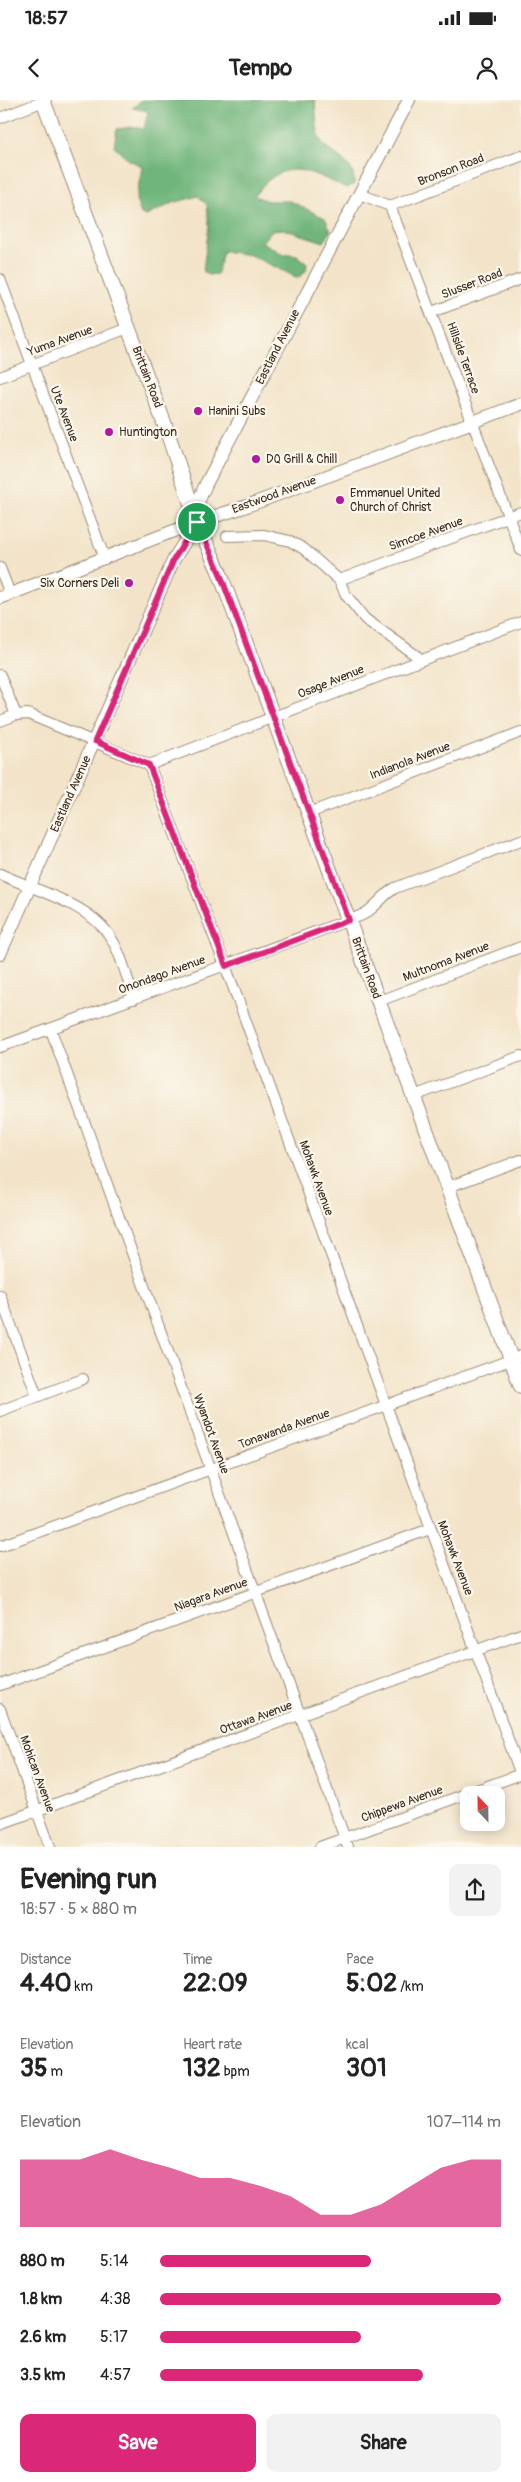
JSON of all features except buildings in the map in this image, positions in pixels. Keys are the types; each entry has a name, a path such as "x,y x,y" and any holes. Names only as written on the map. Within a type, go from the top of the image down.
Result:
{"main road":[{"name":"Brittain Road","path":"44,100 182,470 197,522 219,571 448,1187 516,1358 521,1386"}],"street":[{"path":"0,118 44,100"},
{"name":"Eastland Avenue","path":"0,954 174,559 197,522 199,500 217,461 409,100"},
{"name":"Bronson Road","path":"390,206 521,156"},
{"path":"360,194 390,206"},
{"name":"Hillside Terrace","path":"390,206 432,312 521,550"},
{"name":"Ute Avenue","path":"0,278 105,559"},
{"name":"Slusser Road","path":"432,312 521,279"},
{"name":"Yuma Avenue","path":"0,377 128,328"},
{"name":"Eastwood Avenue","path":"5,596 197,522 251,504 521,404"},
{"name":"Simcoe Avenue","path":"339,580 521,512"},
{"path":"227,536 264,535 290,541 311,554 339,580 346,594 365,620 421,660"},
{"path":"0,568 5,596"},
{"name":"Osage Avenue","path":"149,765 521,622"},
{"path":"0,675 16,715"},
{"path":"0,721 16,715 28,714 149,765"},
{"name":"Indianola Avenue","path":"309,813 521,732"},
{"name":"Mohawk Avenue","path":"149,765 226,966 521,1774"},
{"name":"Onondago Avenue","path":"0,1047 349,920 372,910 384,896 395,888 521,840"},
{"path":"0,874 78,908 98,921 114,942 134,998"},
{"name":"Multnoma Avenue","path":"379,1001 521,947"},
{"name":"Wyandot Avenue","path":"50,1030 347,1842"},
{"path":"414,1096 521,1056"},
{"path":"448,1187 521,1160"},
{"path":"1,1302 38,1396"},
{"name":"Tonawanda Avenue","path":"0,1546 516,1358"},
{"path":"0,1411 83,1379"},
{"name":"Niagara Avenue","path":"0,1686 430,1529"},
{"name":"Ottawa Avenue","path":"0,1824 521,1634"},
{"name":"Mohican Avenue","path":"0,1709 50,1847"},
{"name":"Chippewa Avenue","path":"320,1847 347,1842 521,1774"}],"green space":[{"path":"142,100 315,100 320,139 324,145 341,158 351,169 354,184 347,188 309,172 287,171 266,183 254,196 268,201 290,201 325,218 331,231 324,242 283,229 272,230 262,242 281,253 297,255 307,263 306,271 298,278 250,255 223,251 217,274 208,275 203,271 209,225 207,205 198,196 173,203 146,216 141,214 136,200 142,166 129,160 114,146 117,129 133,127 144,129 148,111 132,108"}],"place":[{"name":"Hanini Subs","path":"198,411"},
{"name":"Huntington","path":"109,432"},
{"name":"DQ Grill & Chill","path":"256,459"},
{"name":"Emmanuel United Church of Christ","path":"340,500"},
{"name":"Six Corners Deli","path":"129,583"}],"route":[{"path":"197,522 219,571 349,920 226,966 162,794 149,765 95,741 174,559 197,522"}]}
